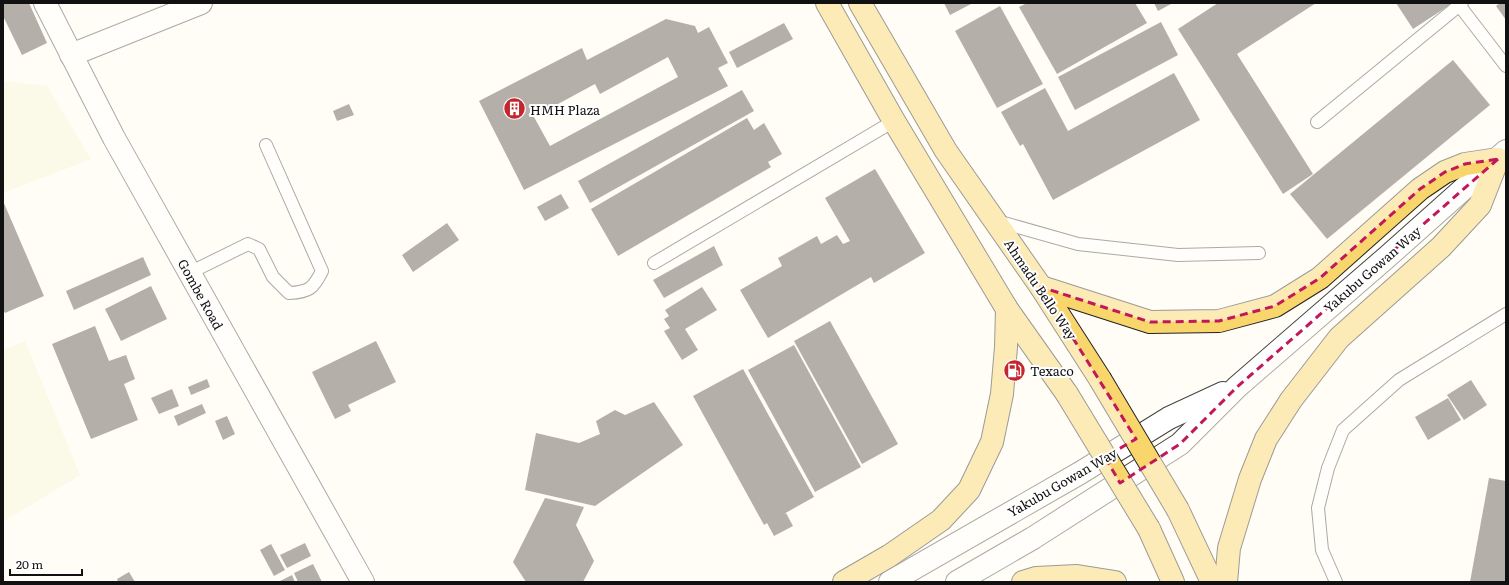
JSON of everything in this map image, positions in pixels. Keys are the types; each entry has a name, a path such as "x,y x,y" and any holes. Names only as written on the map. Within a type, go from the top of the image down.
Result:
{"main road":[{"path":"827,3 894,121 1007,309 1067,394 1148,529 1173,582"},
{"name":"Ahmadu Bello Way","path":"860,3 946,151 1041,288 1100,379 1178,510 1212,582"},
{"path":"1041,288 1150,322 1219,321 1275,306 1320,278 1420,189 1445,172 1466,164 1502,155"},
{"path":"1226,582 1229,548 1250,479 1266,439 1291,400 1340,338 1441,247 1480,205 1502,155"},
{"path":"844,582 889,556 941,520 969,490 994,436 1002,394 1006,347 1007,309"},
{"path":"1023,582 1036,578 1077,576 1115,582"}],"street":[{"name":"Gombe Road","path":"45,3 114,138 363,582"},
{"path":"71,55 201,3"},
{"name":"Yakubu Gowan Way","path":"957,582 1033,538 1180,444 1237,387 1502,155"},
{"name":"Yakubu Gowan Way","path":"890,582 1080,472 1169,418 1237,387"}],"lane":[{"path":"1317,122 1461,4 1506,66"},
{"path":"654,264 894,121"},
{"path":"189,273 248,244 259,249 273,277 289,293 301,293 315,286 322,272 266,145"},
{"path":"995,221 1078,244 1178,255 1259,253"},
{"path":"1336,582 1322,550 1318,508 1328,468 1343,430 1399,380 1506,314"}],"highlighted area":[{"path":"1498,159 1237,387 1180,444 1120,483 1105,457 1136,439 1041,287 1150,322 1219,321 1275,306 1320,278 1420,189 1445,172 1465,164"}],"shaded area":[{"path":"3,81 47,86 91,159 3,193"},
{"path":"25,341 80,475 3,522 3,350"}],"building":[{"path":"3,3 29,3 47,43 22,55 3,16"},
{"path":"944,3 973,3 950,15"},
{"path":"1027,3 1135,3 1147,23 1057,74 1019,7"},
{"path":"1154,3 1173,3 1158,11"},
{"path":"1218,3 1316,3 1237,54 1313,174 1283,194 1178,29"},
{"path":"1396,3 1453,3 1413,29"},
{"path":"1500,3 1506,3 1506,20 1496,6"},
{"path":"1000,6 1043,84 997,108 955,31"},
{"name":"HMH Plaza","path":"666,19 695,26 698,33 709,27 728,63 718,68 728,86 524,190 479,101 582,48 587,60","holes":["668,57 678,77 550,146 534,117 595,84 600,94"]},
{"path":"1161,22 1178,55 1075,110 1058,77"},
{"path":"784,23 793,39 737,68 729,52"},
{"path":"1453,60 1490,105 1327,239 1290,194"},
{"path":"1174,73 1200,120 1053,200 1023,144 1020,146 1001,112 1045,88 1068,131"},
{"path":"742,90 754,111 590,203 578,181"},
{"path":"349,104 354,115 337,121 333,111"},
{"path":"747,118 754,130 764,123 782,154 768,162 771,167 618,256 591,209"},
{"path":"875,169 925,253 874,283 871,277 768,338 740,290 782,266 778,258 817,236 821,244 837,235 843,244 850,241 825,198"},
{"path":"561,194 569,208 545,221 537,207"},
{"path":"3,201 44,296 5,313 3,310"},
{"path":"447,223 459,240 413,272 402,255"},
{"path":"714,246 723,265 664,298 653,280"},
{"path":"143,257 151,275 74,310 66,291"},
{"path":"151,286 167,319 121,341 105,309"},
{"path":"702,287 717,310 685,329 698,350 682,360 664,331 670,328 664,319 669,316 665,310"},
{"path":"830,321 898,444 862,464 794,341"},
{"path":"95,326 109,361 126,355 135,379 124,384 138,420 91,439 52,344"},
{"path":"376,341 396,382 348,405 351,411 335,419 312,372"},
{"path":"794,345 861,467 815,492 748,370"},
{"path":"743,369 814,497 782,515 786,513 793,526 774,536 767,523 764,525 693,396"},
{"path":"207,379 210,387 191,395 188,387"},
{"path":"1471,380 1487,405 1464,420 1447,395"},
{"path":"172,389 179,406 159,414 151,398"},
{"path":"1448,398 1461,420 1428,440 1415,417"},
{"path":"654,402 683,445 595,506 525,490 536,433 579,443 600,434 596,421 615,410 625,415"},
{"path":"202,404 206,413 178,426 174,416"},
{"path":"227,416 235,434 223,440 215,421"},
{"path":"1489,478 1506,481 1506,582 1470,582"},
{"path":"545,498 584,507 576,525 594,561 583,582 526,582 513,562"},
{"path":"305,543 311,556 287,568 280,555"},
{"path":"271,544 285,570 274,576 260,550"},
{"path":"313,564 322,582 298,582 294,573"},
{"path":"129,572 135,582 118,582 117,579"},
{"path":"292,575 295,582 278,582"}],"place":[{"name":"HMH Plaza","path":"515,109"},
{"name":"Texaco","path":"1015,370"}]}
